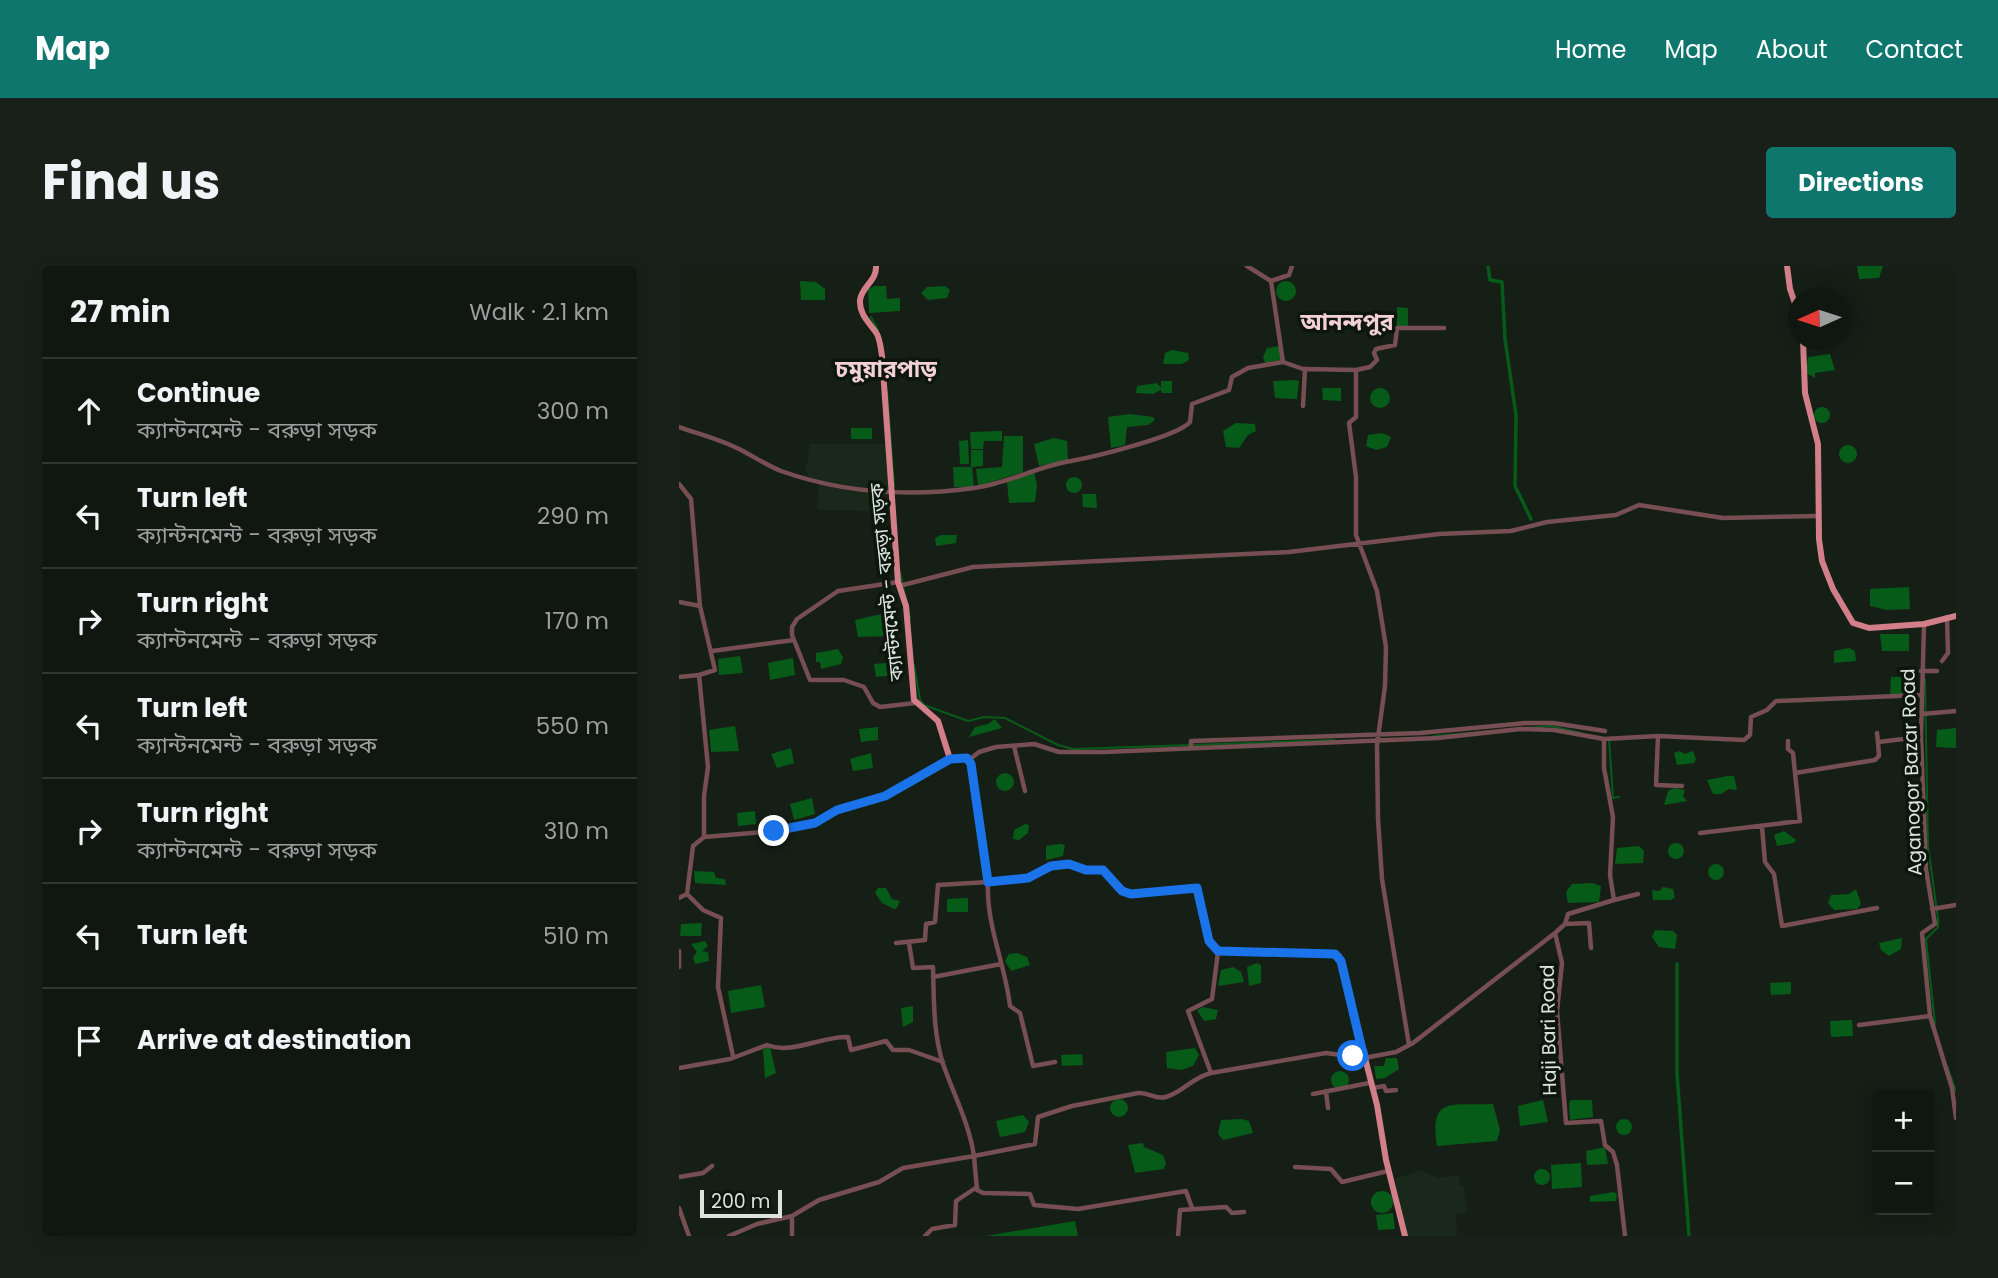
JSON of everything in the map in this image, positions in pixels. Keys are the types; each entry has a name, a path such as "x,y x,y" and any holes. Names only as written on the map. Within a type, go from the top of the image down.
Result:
{"main road":[{"name":"ক্যান্টনমেন্ট - বরুড়া সড়ক","path":"876,266 875,277 862,292 860,301 862,312 879,340 900,584 906,606 915,703 938,721 950,759"},
{"path":"1787,266 1790,287"},
{"path":"1803,350 1805,393 1818,444 1817,516 1826,573 1853,623 1876,629 1924,624 1956,616"},
{"path":"950,759 969,760 988,882 1028,878 1051,866 1069,864 1086,870 1103,870 1122,891 1131,894 1197,888 1209,941 1218,951 1311,952 1339,956 1405,1236"}],"street":[{"path":"1247,266 1271,281 1283,362"},
{"path":"1271,281 1289,275 1292,266"},
{"path":"679,427 740,449 759,461 803,478 835,487 907,494 982,487 1041,467 1099,457 1126,445 1181,430 1190,422 1193,402 1229,390 1232,377 1240,372 1283,362 1305,369 1356,369 1372,366 1377,360 1374,349 1395,345 1397,328 1444,328"},
{"path":"1303,406 1305,369"},
{"path":"1356,369 1356,417 1349,423 1356,477 1359,543 1377,591 1386,647 1385,686 1378,738 1382,879 1409,1045"},
{"path":"679,484 691,499 700,606 712,651 714,672 679,677"},
{"path":"915,703 880,707 873,703 864,688 844,680 810,680 794,640 792,627 797,619 838,591 900,584 972,567 1337,548 1439,534 1511,531 1547,522 1616,515 1639,505 1723,518 1817,516"},
{"path":"679,602 700,606"},
{"path":"1942,661 1948,653 1947,617"},
{"name":"Aganogor Bazar Road","path":"1924,624 1921,671 1924,714 1920,737 1926,869 1935,909 1935,924 1922,933 1930,1016 1952,1088 1956,1118"},
{"path":"712,651 794,640"},
{"path":"1921,671 1937,671"},
{"path":"699,674 708,767 704,796 704,837"},
{"path":"969,760 979,752 1034,744 1059,752 1520,729 1554,730 1606,739 1658,736 1744,740 1750,734 1751,717 1767,710 1776,701 1921,695"},
{"path":"1924,714 1956,711"},
{"path":"1378,738 1526,723 1553,723 1605,731"},
{"path":"1795,773 1875,760 1879,756 1877,733"},
{"path":"1658,736 1656,785 1682,786"},
{"path":"1878,742 1920,737"},
{"path":"1606,739 1604,768 1613,817 1610,875 1614,900"},
{"path":"1700,833 1801,820 1793,753 1789,749 1788,741"},
{"path":"1014,746 1025,791"},
{"path":"687,894 693,846 704,837 790,830 815,823 837,810 885,796 950,759"},
{"path":"1762,827 1764,858 1774,874 1782,926 1877,908"},
{"path":"896,943 925,940 926,924 936,922 938,885 988,882 991,932 1010,1006 1020,1013 1032,1064 1055,1062"},
{"path":"679,898 687,894"},
{"path":"687,894 703,910 721,918 718,987 733,1056"},
{"path":"1555,933 1565,924 1567,914 1638,894"},
{"path":"1935,909 1956,905"},
{"path":"1565,924 1589,923 1591,947"},
{"name":"Haji Bari Road","path":"974,1156 1035,1144 1038,1117 1072,1106 1146,1092 1160,1098 1212,1073 1326,1053 1364,1058 1397,1052 1469,1001 1555,933 1562,963 1557,1011 1566,1123 1601,1121 1605,1145 1613,1152 1616,1165 1625,1236"},
{"path":"909,943 912,967 931,967 932,1006 943,1062 968,1126 977,1187 983,1194 1030,1194 1034,1205 1078,1209 1186,1191 1192,1208"},
{"path":"679,951 679,967"},
{"path":"1212,1073 1188,1011 1212,999 1218,951"},
{"path":"933,976 1001,964"},
{"path":"1859,1025 1930,1016"},
{"path":"679,1069 767,1045 778,1050 831,1036 848,1037 851,1050 886,1041 893,1050 909,1050 943,1062"},
{"path":"1313,1094 1370,1086 1383,1086 1385,1091 1396,1090"},
{"path":"1326,1091 1328,1108"},
{"path":"729,1236 757,1224 792,1216 819,1200 879,1182 903,1168 974,1156"},
{"path":"679,1177 703,1173 712,1166"},
{"path":"1295,1167 1331,1169 1342,1182 1388,1171"},
{"path":"925,1236 932,1229 955,1226 957,1200 977,1187"},
{"path":"1178,1236 1178,1211 1226,1207 1232,1213 1244,1212"},
{"path":"679,1208 689,1236"},
{"path":"792,1216 792,1236"}],"shaded area":[{"path":"1857,266 1883,266 1879,278 1859,279"},
{"path":"800,281 816,282 825,289 825,300 801,300"},
{"path":"1286,281 1293,284 1296,291 1293,298 1286,301 1279,298 1276,291 1279,284"},
{"path":"886,286 887,299 900,298 900,311 869,313 868,289"},
{"path":"945,286 950,290 947,298 928,300 921,293 927,287"},
{"path":"1397,307 1408,308 1408,327 1397,327"},
{"path":"1280,346 1281,360 1265,363 1263,357 1267,348"},
{"path":"1172,350 1188,353 1189,360 1182,364 1163,364 1165,353"},
{"path":"1830,354 1835,370 1815,373 1815,378 1806,373 1808,357"},
{"path":"1161,381 1172,381 1172,393 1162,393 1161,390 1153,394 1136,393 1137,386 1157,383 1161,388"},
{"path":"1273,381 1299,381 1297,399 1275,398"},
{"path":"1322,388 1341,388 1341,401 1323,400"},
{"path":"1380,388 1387,391 1390,398 1387,405 1380,408 1373,405 1370,398 1373,391"},
{"path":"1822,407 1830,415 1822,423 1814,415"},
{"path":"1130,414 1153,417 1155,420 1148,425 1127,427 1125,445 1111,448 1108,417"},
{"path":"1236,423 1255,424 1256,431 1248,435 1239,448 1226,447 1223,431"},
{"path":"851,428 872,428 872,439 851,439"},
{"path":"1002,431 1002,441 984,441 983,449 971,449 970,432"},
{"path":"1382,433 1391,437 1387,447 1376,450 1366,446 1368,435"},
{"path":"1004,436 1023,436 1023,472 978,486 976,469 1002,467"},
{"path":"1054,438 1067,441 1068,460 1039,466 1034,444"},
{"path":"968,440 969,464 960,464 959,441"},
{"path":"810,444 886,444 890,495 877,496 877,511 817,510 819,481 809,478 806,470"},
{"path":"1848,445 1854,448 1857,454 1854,460 1848,463 1842,460 1839,454 1842,448"},
{"path":"971,450 983,450 983,466 972,467 974,487 954,487 953,467 971,467"},
{"path":"1034,472 1037,485 1035,502 1009,503 1007,482"},
{"path":"1071,477 1077,477 1082,485 1080,491 1071,493 1066,488 1066,482"},
{"path":"1082,494 1096,494 1097,508 1083,507"},
{"path":"941,535 957,535 956,543 936,546 935,538"},
{"path":"1909,587 1910,609 1887,610 1870,606 1870,589"},
{"path":"890,612 894,636 858,637 855,620"},
{"path":"1880,634 1909,634 1909,651 1882,651"},
{"path":"1849,648 1855,651 1856,661 1834,663 1834,651"},
{"path":"838,649 843,657 841,664 821,669 820,662 816,662 816,653"},
{"path":"740,656 743,673 719,675 718,659"},
{"path":"793,658 795,675 770,680 768,663"},
{"path":"895,662 895,675 876,677 874,664"},
{"path":"1891,677 1913,677 1906,694 1890,694"},
{"path":"995,719 1002,728 969,737 975,727"},
{"path":"735,726 739,751 711,752 709,730"},
{"path":"878,727 878,740 861,742 859,729"},
{"path":"1956,728 1956,748 1936,747 1937,730"},
{"path":"791,748 794,763 777,768 771,754"},
{"path":"1680,751 1685,754 1693,751 1696,759 1694,763 1677,765 1674,753"},
{"path":"871,753 873,768 853,771 850,759"},
{"path":"1001,773 1009,773 1014,782 1012,789 1001,791 996,786 996,778"},
{"path":"1734,776 1737,790 1729,789 1721,794 1713,794 1707,780"},
{"path":"1674,788 1685,790 1683,796 1687,801 1664,805 1668,791"},
{"path":"812,798 815,814 794,820 790,804"},
{"path":"755,811 756,824 738,826 737,813"},
{"path":"1025,824 1029,825 1028,833 1019,840 1013,839 1014,830"},
{"path":"1784,831 1796,840 1794,843 1777,846 1774,835"},
{"path":"1676,843 1682,845 1682,857 1676,859 1670,857 1668,851 1670,845"},
{"path":"1065,845 1063,856 1046,860 1046,846"},
{"path":"1639,846 1644,851 1643,863 1615,864 1617,848"},
{"path":"1713,864 1719,864 1724,872 1722,878 1713,880 1708,875 1708,869"},
{"path":"694,871 714,872 716,878 725,879 726,885 695,883"},
{"path":"1592,883 1601,886 1599,902 1568,903 1566,892 1572,884"},
{"path":"1663,887 1673,889 1675,897 1671,900 1653,900 1652,890 1659,891"},
{"path":"878,888 886,888 892,899 900,901 897,908 882,903 875,893"},
{"path":"1856,889 1861,904 1857,909 1834,910 1828,903 1831,895 1849,894"},
{"path":"968,898 968,912 947,912 947,899"},
{"path":"702,923 701,936 680,936 681,924"},
{"path":"1655,930 1673,931 1677,935 1675,949 1659,947 1652,937"},
{"path":"1902,938 1901,949 1889,956 1881,950 1879,943"},
{"path":"705,941 708,946 702,951 708,952 709,961 695,964 693,957 697,952 691,944"},
{"path":"1017,953 1027,957 1030,965 1011,971 1005,961 1009,954"},
{"path":"1257,963 1261,965 1261,983 1249,986 1247,967"},
{"path":"1233,967 1241,972 1244,982 1218,986 1221,970"},
{"path":"1791,982 1791,994 1771,995 1770,983"},
{"path":"761,985 765,1007 731,1013 728,991"},
{"path":"913,1006 913,1022 903,1027 901,1008"},
{"path":"1203,1007 1218,1010 1216,1019 1204,1021 1197,1010"},
{"path":"1852,1020 1853,1036 1831,1037 1830,1021"},
{"path":"770,1047 776,1073 765,1078 763,1049"},
{"path":"1195,1048 1199,1055 1193,1066 1181,1070 1167,1068 1166,1052"},
{"path":"1082,1054 1083,1065 1062,1066 1061,1055"},
{"path":"1386,1058 1397,1058 1399,1069 1385,1078 1376,1079 1374,1066 1384,1066"},
{"path":"1340,1071 1346,1074 1349,1080 1346,1086 1340,1089 1334,1086 1331,1080 1334,1074"},
{"path":"1119,1099 1127,1104 1128,1108 1123,1116 1119,1117 1111,1112 1110,1108 1115,1100"},
{"path":"1543,1100 1548,1122 1520,1126 1518,1106"},
{"path":"1592,1100 1593,1117 1570,1120 1569,1102"},
{"path":"1493,1104 1500,1130 1497,1141 1437,1146 1435,1130 1440,1111 1455,1105"},
{"path":"1023,1115 1029,1122 1025,1132 1000,1137 996,1121"},
{"path":"1624,1119 1630,1121 1630,1133 1624,1135 1618,1133 1616,1127 1618,1121"},
{"path":"1221,1120 1249,1121 1253,1133 1223,1140 1218,1134"},
{"path":"1143,1143 1144,1147 1163,1155 1166,1163 1164,1169 1135,1173 1128,1145"},
{"path":"1605,1147 1608,1164 1587,1165 1586,1151"},
{"path":"1581,1163 1582,1187 1552,1189 1551,1165"},
{"path":"1539,1169 1545,1169 1550,1177 1548,1183 1539,1185 1534,1180 1534,1174"},
{"path":"1422,1170 1437,1178 1459,1175 1459,1186 1464,1186 1467,1213 1456,1214 1457,1236 1406,1236 1395,1178"},
{"path":"1382,1191 1390,1194 1393,1202 1390,1210 1382,1213 1374,1210 1371,1202 1374,1194"},
{"path":"1614,1192 1617,1194 1616,1201 1590,1202 1590,1196"},
{"path":"1393,1213 1395,1229 1378,1230 1376,1215"},
{"path":"1075,1221 1078,1236 986,1236"}],"waterway":[{"path":"1488,266 1490,280 1502,282 1505,339 1516,415 1515,486 1531,519"},
{"path":"871,317 878,330"},
{"path":"887,391 894,486"},
{"path":"900,572 910,618"},
{"path":"914,665 920,700 924,705 968,721 984,717 1005,718 1058,745 1073,749 1334,740"},
{"path":"1925,679 1928,846 1938,919 1938,927 1926,939 1935,1024"},
{"path":"1434,736 1551,726 1581,733"},
{"path":"1609,739 1613,798 1619,797"},
{"path":"1677,964 1677,1074 1689,1236"},
{"path":"1947,1066 1956,1091"}],"district":[{"name":"আনন্দপুর","path":"1347,322"},
{"name":"চমুয়ারপাড়","path":"886,369"}],"route":[{"path":"774,831 815,823 837,810 885,796 950,759 967,758 971,764 988,882 1033,877 1051,866 1069,864 1086,870 1103,870 1125,893 1197,888 1209,941 1218,951 1311,952 1339,956 1364,1058 1353,1056"}]}
